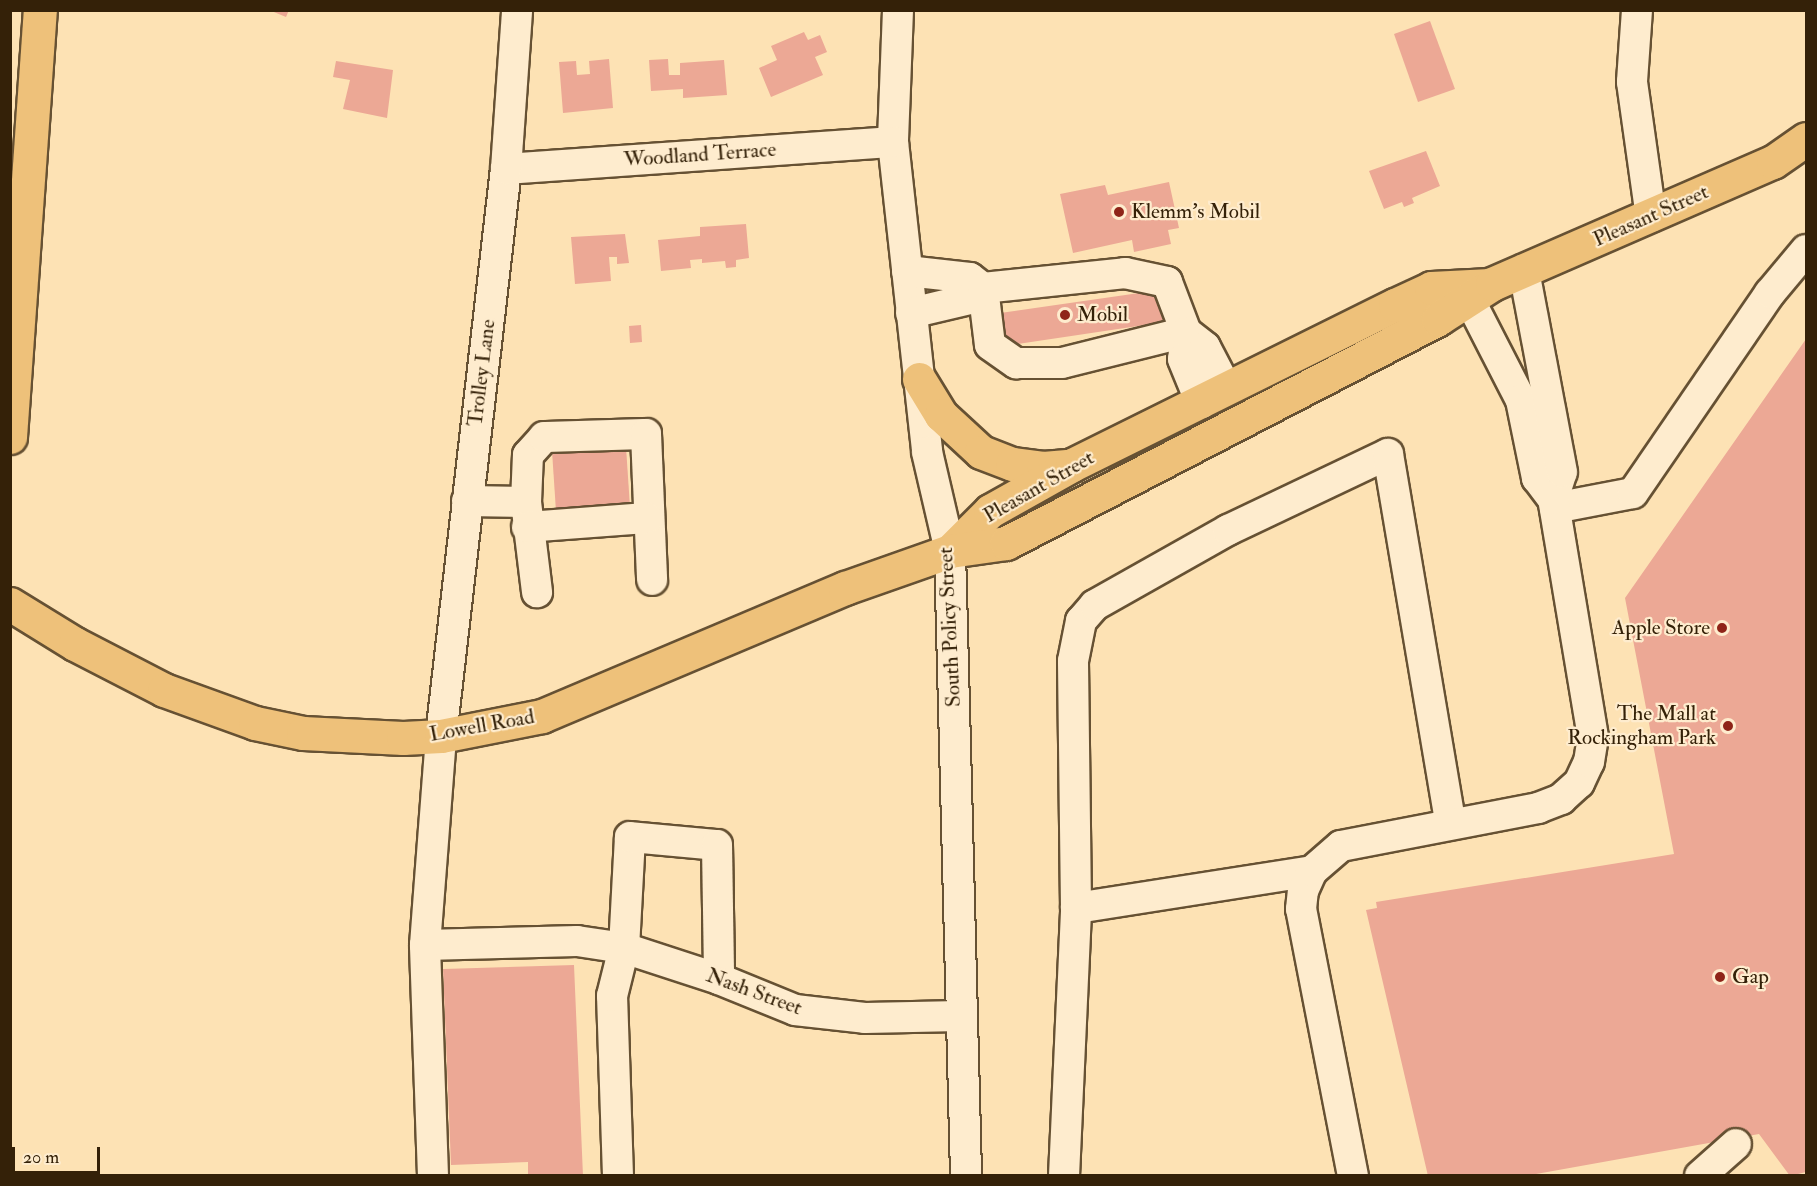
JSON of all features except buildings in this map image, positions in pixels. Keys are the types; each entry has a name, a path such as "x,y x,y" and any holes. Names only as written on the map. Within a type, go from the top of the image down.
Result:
{"main road":[{"path":"10,437 40,10"},
{"name":"Pleasant Street","path":"950,551 1006,543 1438,319 1481,292 1524,270 1773,162 1806,139"},
{"name":"Pleasant Street","path":"950,551 990,511 1072,465 1431,288 1481,292"},
{"path":"919,379 941,415 981,452 1012,464 1043,468 1072,465"},
{"name":"Lowell Road","path":"10,604 75,644 164,690 255,723 362,738 441,736 542,716 845,588 950,551"}],"street":[{"name":"Trolley Lane","path":"433,1176 425,945 441,736 506,169 518,10"},
{"name":"South Policy Street","path":"898,10 893,142 933,489 950,551 960,1016 966,1176"},
{"path":"1636,10 1632,82 1650,217"},
{"name":"Woodland Terrace","path":"506,169 893,142"},
{"path":"1554,504 1633,493 1770,293 1806,250"},
{"path":"1353,1176 1301,909 1303,891 1311,871 1341,846 1450,822 1538,808 1561,799 1579,783 1589,762 1593,737 1554,504 1562,472 1524,270"},
{"path":"907,271 970,278 982,288 990,345 1016,363 1062,363 1186,332"},
{"path":"911,313 970,299 982,288 1125,273 1167,282 1186,332 1205,347 1214,396"},
{"path":"1481,292 1521,400 1537,478 1554,504"},
{"path":"537,592 526,515 528,455 544,437 646,434 652,580"},
{"path":"1064,1176 1076,908 1073,661 1081,621 1095,605 1305,491 1388,454 1450,822"},
{"path":"467,501 526,515 648,518"},
{"path":"618,1176 612,996 624,948 630,837 717,845 719,979"},
{"path":"1076,908 1311,871"},
{"name":"Nash Street","path":"425,945 577,941 624,948 719,979 784,1006 830,1016 960,1016"},
{"path":"1700,1176 1736,1144"}],"place":[{"name":"Klemm's Mobil","path":"1119,212"},
{"name":"Mobil","path":"1065,315"},
{"name":"Apple Store","path":"1722,628"},
{"name":"The Mall at Rockingham Park","path":"1728,726"},
{"name":"Gap","path":"1720,977"}]}
